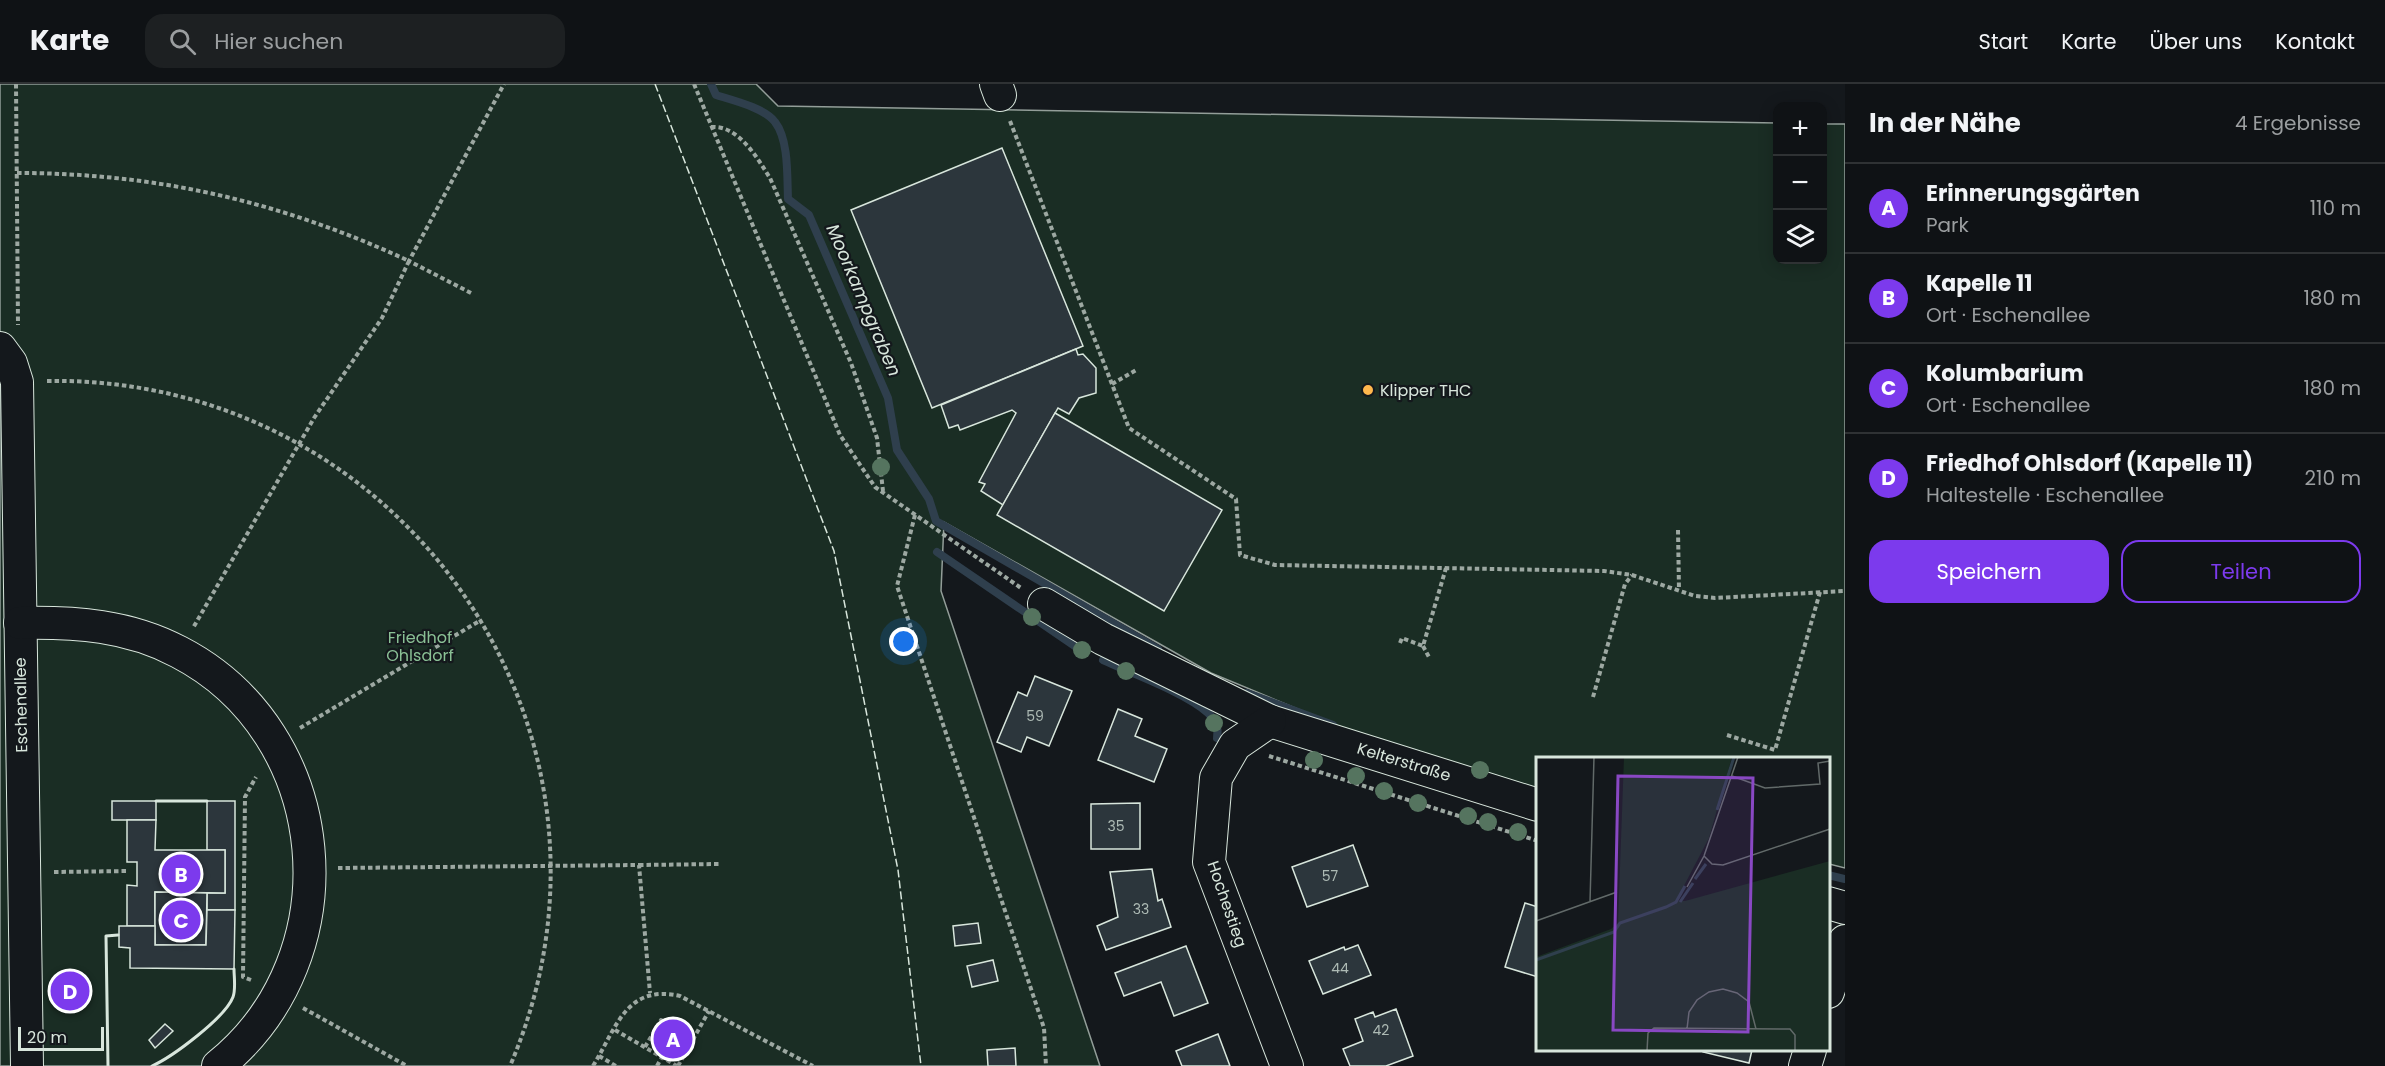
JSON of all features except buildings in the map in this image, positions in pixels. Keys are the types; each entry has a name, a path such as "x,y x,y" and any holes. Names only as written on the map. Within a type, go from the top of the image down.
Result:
{"street":[{"name":"Eschenallee","path":"9,364 20,623 27,1066"},
{"name":"Kelterstraße","path":"1044,604 1103,639 1270,721 1536,804"},
{"path":"20,623 72,622 107,626 141,635 179,652 202,666 230,688 254,714 291,775 302,808 309,842 309,894 304,929 287,979 259,1024 218,1066"},
{"name":"Hochestieg","path":"1270,721 1235,745 1216,778 1209,862 1287,1066"},
{"path":"1830,904 1845,908"},
{"path":"1830,986 1845,941"},
{"path":"1805,1066 1810,1051"}],"path":[{"path":"16,84 18,346 9,364 82,382 163,392 218,407 250,419 299,444 339,469 393,511 439,561 481,620 512,681 534,746 547,813 550,866 548,916 537,983 529,1017 510,1066"},
{"path":"179,652 299,444 381,318 504,84"},
{"path":"694,84 840,435 875,487 1044,604"},
{"path":"998,89 1129,428 1236,499 1240,555 1275,565 1604,571 1632,575 1695,596 1715,598 1845,591"},
{"path":"711,127 718,126 732,132 753,152 770,178 851,363 877,438 883,492"},
{"path":"17,173 119,177 222,194 334,228 410,261 471,293"},
{"path":"1112,384 1138,369"},
{"path":"915,515 897,586 1044,1028 1046,1066"},
{"path":"1678,530 1679,590"},
{"path":"1423,646 1446,568"},
{"path":"1593,696 1625,584 1632,575"},
{"path":"1727,735 1775,750 1820,592"},
{"path":"274,744 481,620"},
{"path":"1400,643 1402,638 1423,646 1430,659"},
{"path":"1235,745 1536,840"},
{"path":"310,869 721,864"},
{"path":"639,865 650,993"},
{"path":"24,873 128,871"},
{"path":"593,1066 630,1006 650,993 666,993 680,996 813,1066"},
{"path":"615,1030 678,1066 709,1011"},
{"path":"645,1047 661,1020 694,1039"},
{"path":"654,1033 669,1041"},
{"path":"599,1056 616,1066"},
{"path":"657,1066 662,1057"}],"green space":[{"name":"Friedhof Ohlsdorf","path":"0,84 756,84 778,106 1773,123 1773,264 1827,264 1827,124 1845,124 1845,868 1830,864 1830,757 1536,757 1536,788 1404,753 1211,673 944,522 941,591 1100,1066 0,1066"}],"waterway":[{"name":"Moorkampgraben","path":"711,84 716,95 748,105 764,113 775,122 780,130 785,148 788,199 809,215 888,398 897,450 929,499 936,521 1158,649"},
{"path":"937,552 1076,647"},
{"path":"1103,660 1172,691 1198,706 1215,721 1218,731 1217,738"},
{"path":"1247,693 1333,725"},
{"path":"1830,875 1845,879"}],"fence":[{"path":"655,84 834,551 898,870 921,1066"}],"wall":[{"path":"156,801 207,801"},
{"path":"108,1066 106,936 118,935"},
{"path":"152,1066 197,1036 228,1006 234,994 234,969"}],"place":[{"name":"Klipper THC","path":"1368,390"},
{"name":"Kapelle 11","path":"181,874"},
{"name":"Kolumbarium","path":"181,920"},
{"name":"Friedhof Ohlsdorf (Kapelle 11)","path":"70,991"},
{"name":"Erinnerungsgärten","path":"673,1039"}]}
